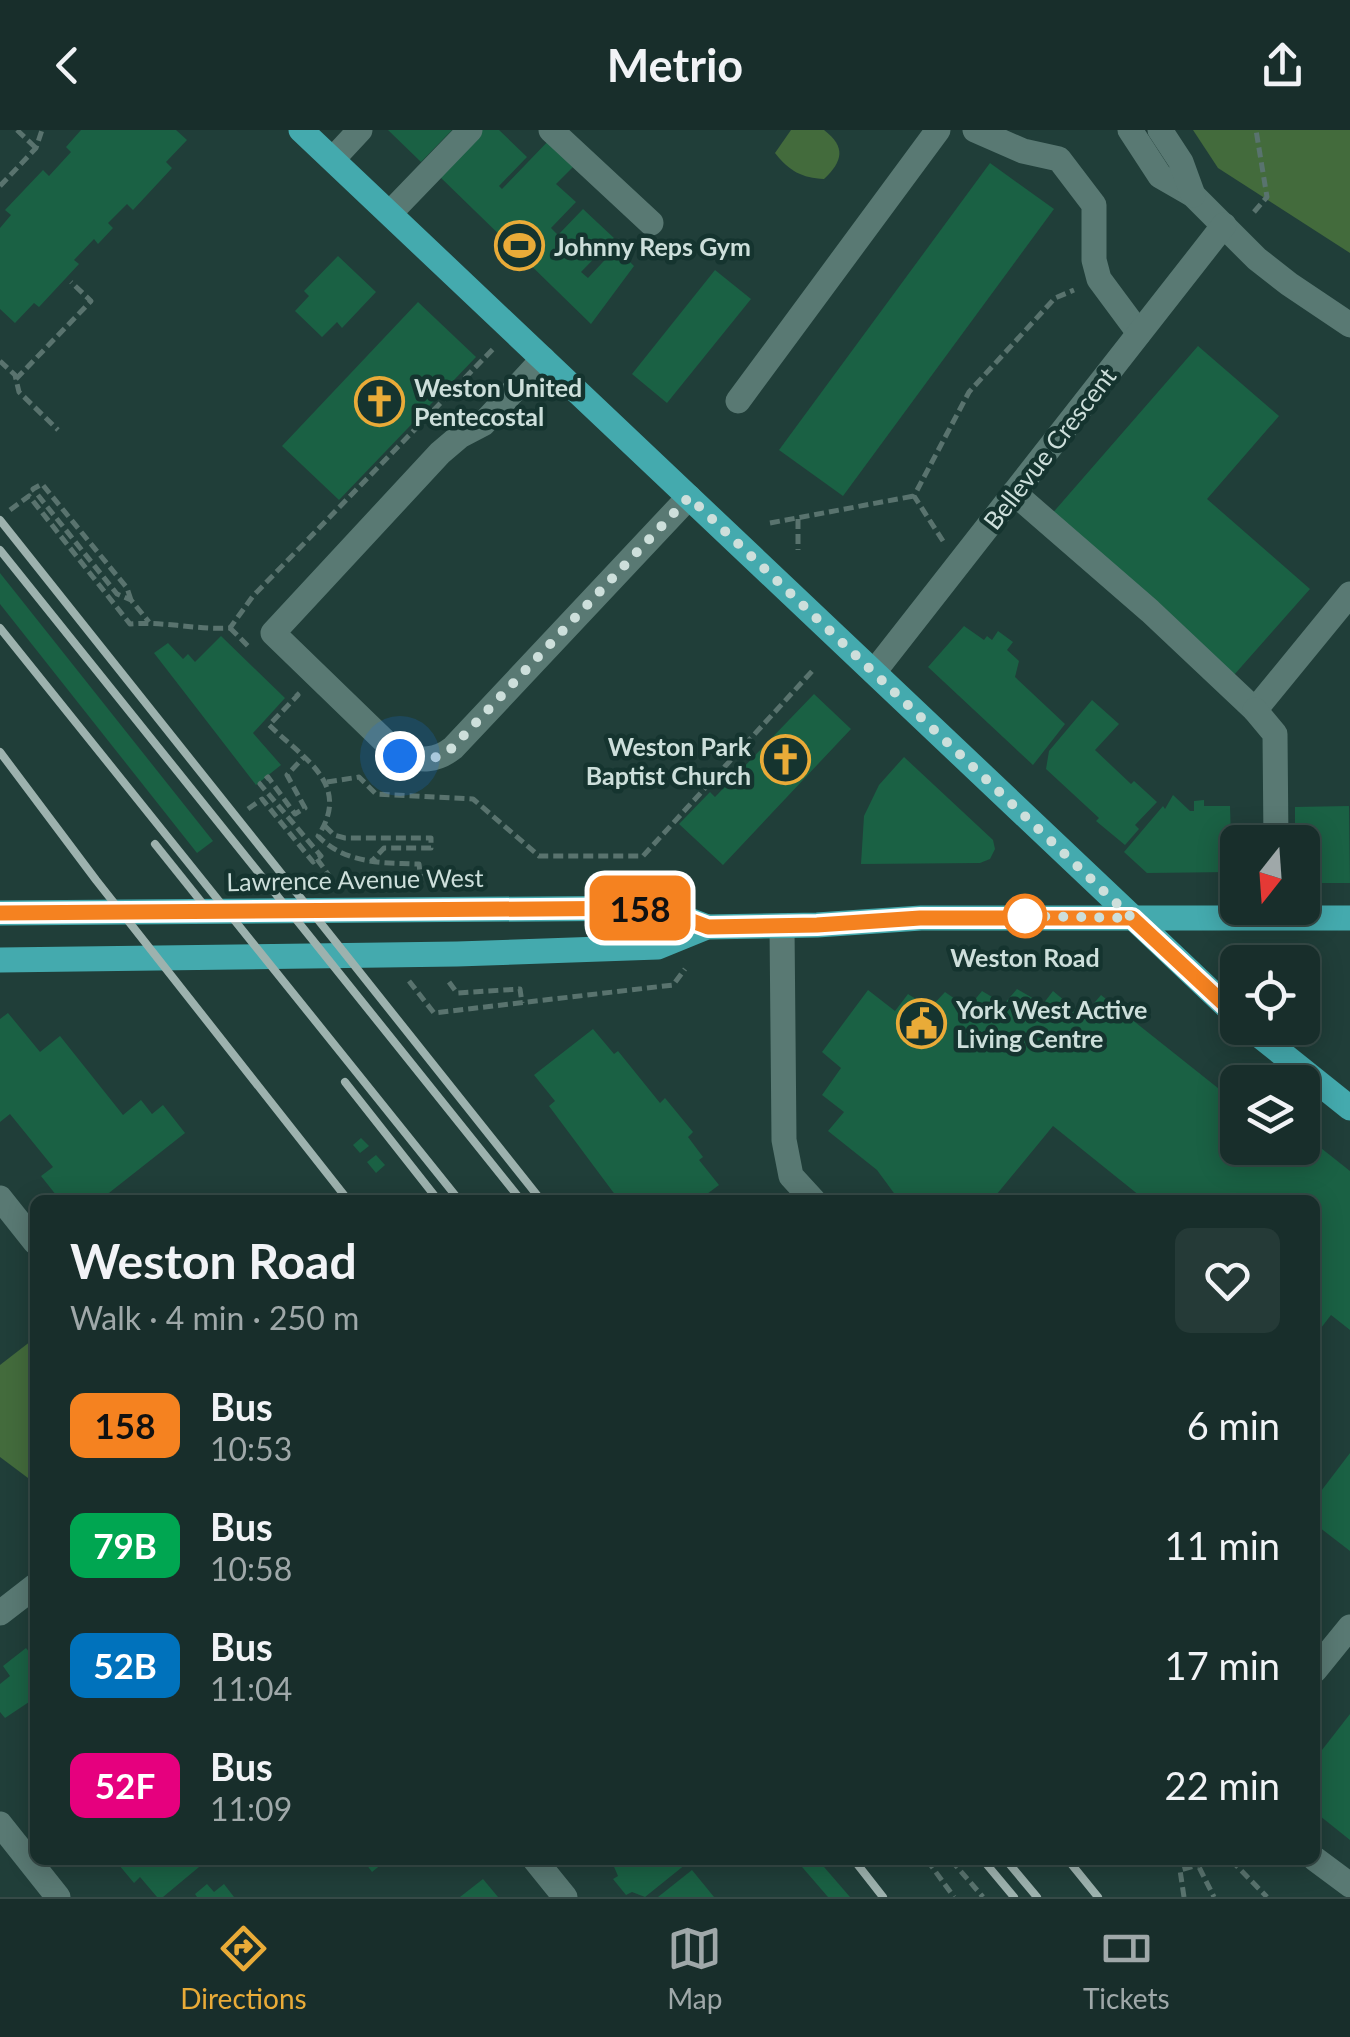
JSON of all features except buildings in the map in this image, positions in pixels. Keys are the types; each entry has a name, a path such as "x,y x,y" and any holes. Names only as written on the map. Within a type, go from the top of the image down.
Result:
{"main road":[{"path":"301,130 1220,1000"},
{"name":"Lawrence Avenue West","path":"0,913 658,908 708,927"},
{"name":"Lawrence Avenue West","path":"0,960 658,947 708,927 920,918 1220,915"},
{"name":"Lawrence Avenue West","path":"1320,916 1350,918"},
{"path":"1271,1045 1350,1108"}],"street":[{"path":"334,160 360,130"},
{"path":"390,213 470,130"},
{"path":"552,130 651,223"},
{"path":"738,400 938,130"},
{"path":"975,130 1023,151 1059,159 1094,205 1094,260 1099,279 1139,334"},
{"path":"1130,130 1160,176 1192,195 1289,284 1350,325"},
{"path":"1160,130 1181,162 1192,195"},
{"name":"Bellevue Crescent","path":"874,672 1224,226"},
{"path":"543,359 482,424 440,453 272,633 400,756 440,758 452,748 689,497"},
{"path":"1014,493 1150,611 1256,710 1276,734 1276,825"},
{"path":"1256,710 1350,594"},
{"path":"782,926 784,1140 791,1176 808,1195"},
{"path":"0,1198 30,1236"},
{"path":"0,1614 30,1590"},
{"path":"1320,1664 1350,1627"},
{"path":"0,1824 30,1863"},
{"path":"1320,1862 1350,1885"},
{"path":"31,1865 55,1896"},
{"path":"540,1865 566,1897"}],"path":[{"path":"17,130 36,148"},
{"path":"0,186 36,148 42,130"},
{"path":"1254,212 1267,196 1256,130"},
{"path":"914,496 969,392 1056,298 1099,279"},
{"path":"16,379 91,302 71,282"},
{"path":"10,510 29,496 130,624 230,628 253,596 512,329"},
{"path":"0,361 16,379 19,392 58,430"},
{"path":"130,600 127,588 42,484 33,489 117,594 130,600 150,622"},
{"path":"770,523 914,496"},
{"path":"914,496 958,564"},
{"path":"798,519 798,550"},
{"path":"327,782 359,777 376,794 474,799 538,856 643,856 815,668"},
{"path":"298,695 269,726 327,782 330,800 325,826 318,836 332,850 372,862 420,864 421,881"},
{"path":"248,809 262,799 313,862 318,862 320,856 260,784 268,778 295,814 305,808 287,775 302,758"},
{"path":"325,826 334,835 345,838 431,838 431,848 384,848 372,862"},
{"path":"434,1013 673,985 685,969"},
{"path":"449,982 457,993 520,990 522,1003"},
{"path":"930,1865 954,1897"},
{"path":"954,1865 983,1897"},
{"path":"1184,1897 1180,1870 1191,1865"},
{"path":"1198,1865 1214,1897"},
{"path":"1236,1865 1267,1897"}],"green space":[{"path":"791,130 824,130 836,142 838,160 824,179 796,172 775,153"},
{"path":"1193,130 1350,130 1350,253 1218,168"},
{"path":"30,1342 28,1478 0,1457 0,1365"}],"railway":[{"path":"0,520 537,1195"},
{"path":"0,550 517,1195"},
{"path":"0,628 455,1195"},
{"path":"0,752 344,1195"},
{"path":"155,844 211,914"},
{"path":"345,1082 434,1195"},
{"path":"858,1865 883,1897"},
{"path":"987,1865 1014,1897"},
{"path":"1010,1865 1037,1897"},
{"path":"1072,1865 1098,1897"}],"bus line":[{"name":"158","path":"0,913 658,908 708,927 920,918 1132,918 1220,1001"}],"place":[{"name":"Johnny Reps Gym","path":"519,246"},
{"name":"Weston United Pentecostal","path":"379,401"},
{"name":"Weston Park Baptist Church","path":"786,760"},
{"name":"Weston Road","path":"1025,916"},
{"name":"York West Active Living Centre","path":"921,1023"}],"route":[{"path":"400,756 440,758 452,748 689,497 1132,918 1025,916"}]}
